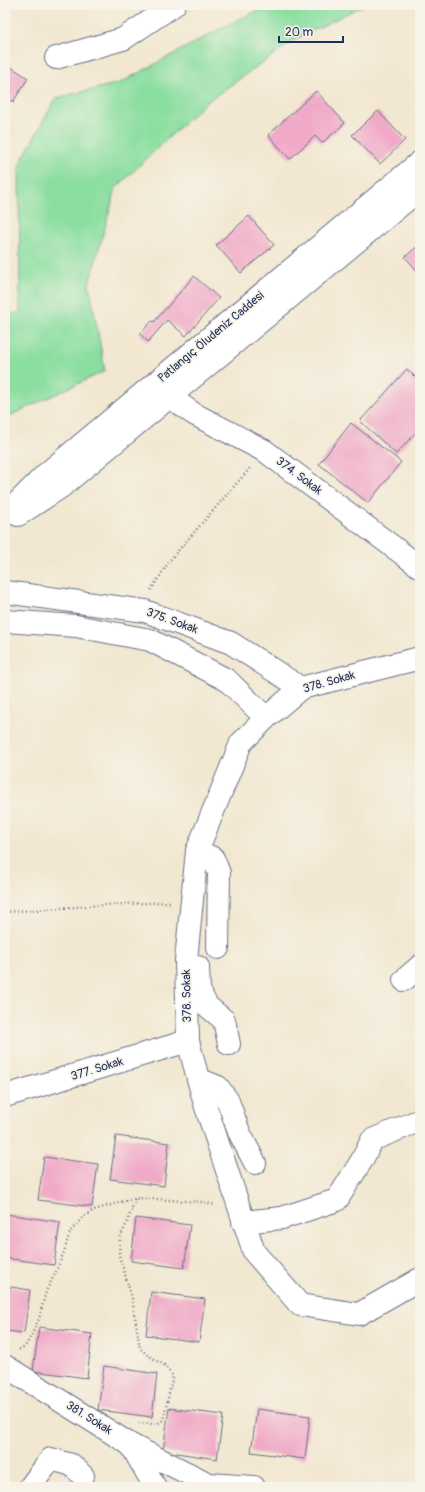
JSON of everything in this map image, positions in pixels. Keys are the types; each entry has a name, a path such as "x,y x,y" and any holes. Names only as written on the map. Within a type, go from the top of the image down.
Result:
{"street":[{"path":"56,58 123,40 174,5"},
{"name":"Patlangıç Öludeniz Caddesi","path":"5,515 45,475 420,162"},
{"name":"Patlangıç Öludeniz Caddesi","path":"5,524 61,487 420,190"},
{"name":"374. Sokak","path":"170,397 194,414 265,451 420,567"},
{"name":"375. Sokak","path":"5,592 144,611 231,643 302,688"},
{"path":"5,621 76,626 150,640 227,680 266,718"},
{"name":"378. Sokak","path":"420,658 302,688 266,718 241,744 197,851 186,960 188,1041 198,1079 232,1189 254,1252 300,1305 359,1314 420,1279"},
{"path":"197,851 213,858 220,873 218,948"},
{"path":"192,901 200,990 207,1006 224,1020 229,1044"},
{"name":"377. Sokak","path":"5,1096 188,1041"},
{"path":"198,1079 218,1087 228,1101 239,1132 255,1163"},
{"path":"244,1222 282,1218 337,1200 362,1160 372,1140 418,1121 420,1122"},
{"name":"381. Sokak","path":"11,1358 126,1441 155,1487"},
{"path":"126,1441 209,1484 254,1487"},
{"path":"30,1487 52,1459 72,1464 83,1476"}],"path":[{"path":"144,611 150,591 170,560 265,451"},
{"path":"5,912 192,901"},
{"path":"11,1358 27,1344 39,1319 46,1291 64,1252 70,1232 83,1217 94,1210 135,1198 202,1202 217,1205 219,1209"},
{"path":"126,1441 129,1425 140,1423 157,1424 163,1420 173,1376 164,1365 146,1354 140,1348 132,1298 119,1255 120,1237 127,1223 135,1198"}],"green space":[{"path":"270,5 364,5 296,39 204,104 116,188 89,284 105,371 5,418 5,314 20,313 19,165 56,98 120,83 231,23"}],"building":[{"path":"11,67 28,78 13,102 5,97 5,76"},
{"path":"316,91 345,123 322,143 315,136 290,159 268,135"},
{"path":"378,111 405,140 380,164 352,135"},
{"path":"249,216 274,245 241,273 216,245"},
{"path":"420,244 420,274 405,257"},
{"path":"194,276 219,298 186,336 167,320 148,342 140,334 152,321 154,322"},
{"path":"407,369 420,382 420,428 396,454 360,421"},
{"path":"351,423 401,462 368,503 319,464"},
{"path":"5,675 7,675 8,716 5,716"},
{"path":"116,1136 169,1143 164,1186 110,1179"},
{"path":"44,1157 98,1164 92,1207 38,1200"},
{"path":"6,1214 60,1222 54,1265 5,1258"},
{"path":"136,1218 190,1225 184,1268 131,1261"},
{"path":"5,1286 30,1290 24,1333 5,1331"},
{"path":"151,1292 205,1299 199,1342 146,1335"},
{"path":"39,1327 92,1334 87,1378 33,1371"},
{"path":"104,1366 157,1374 152,1417 98,1410"},
{"path":"169,1408 223,1415 217,1459 163,1451"},
{"path":"257,1409 310,1416 305,1459 251,1452"}]}
